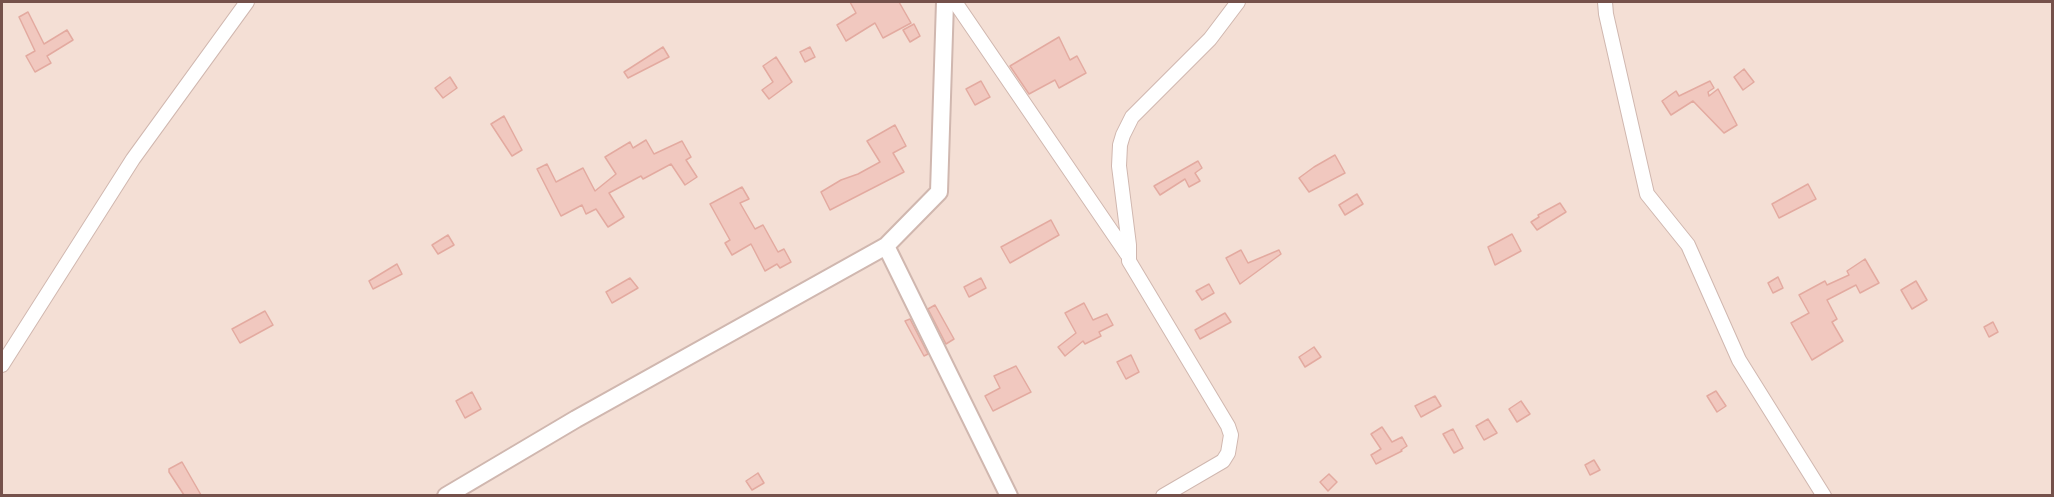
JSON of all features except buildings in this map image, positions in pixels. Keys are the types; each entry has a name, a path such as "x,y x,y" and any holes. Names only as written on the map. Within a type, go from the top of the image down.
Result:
{"street":[{"path":"2,365 133,159 247,2"},
{"path":"446,495 576,419 886,246 939,192 945,2"},
{"path":"955,2 1128,254 1132,267 1228,426 1231,435 1228,453 1222,461 1163,495"},
{"path":"1128,254 1129,245 1118,155 1123,135 1132,117 1210,39 1238,2"},
{"path":"1605,2 1647,194 1688,245 1739,360 1824,495"},
{"path":"886,246 1009,495"}],"shaded area":[{"path":"2,2 2052,2 2052,495 2,495"}]}
